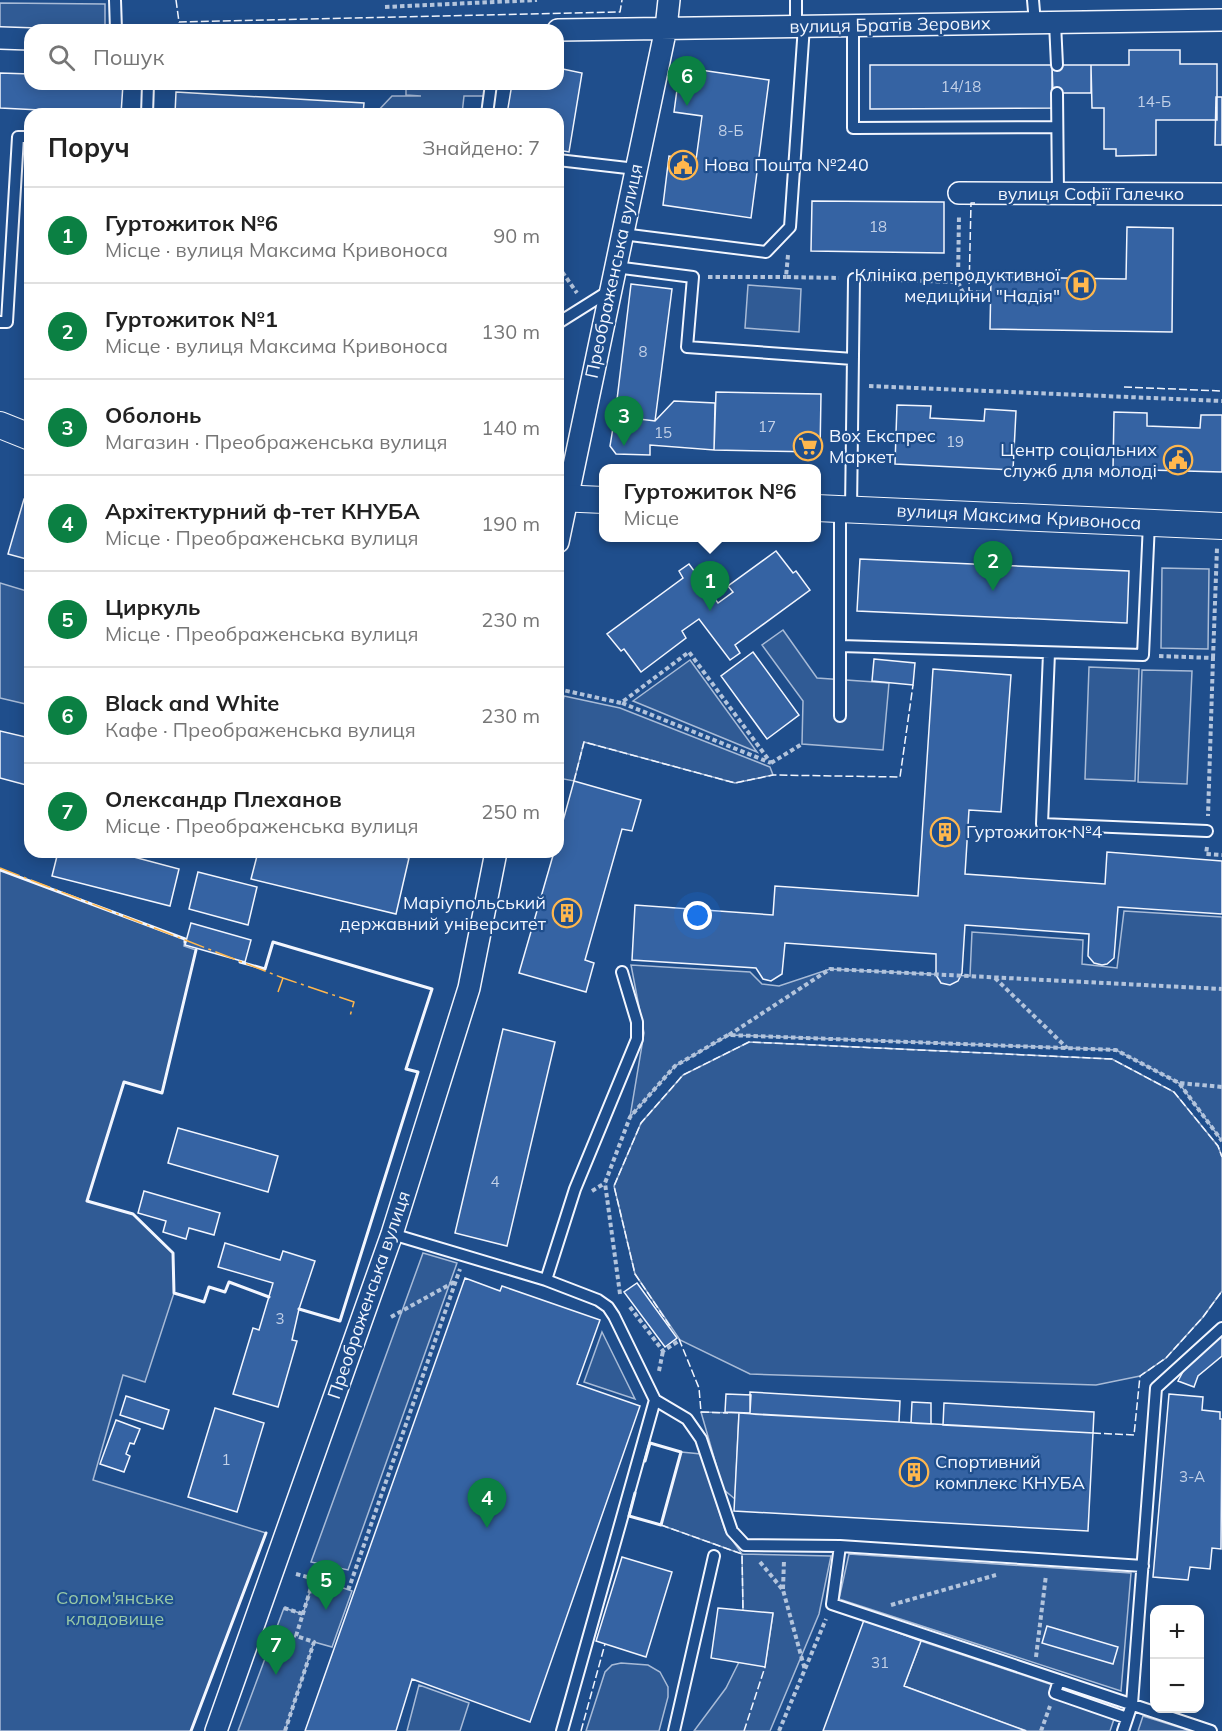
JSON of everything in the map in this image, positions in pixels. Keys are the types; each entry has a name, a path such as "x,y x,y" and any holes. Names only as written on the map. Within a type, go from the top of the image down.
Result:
{"street":[{"name":"Преображенська вулиця","path":"564,489 610,291 666,28 669,0"},
{"name":"вулиця Братів Зерових","path":"564,30 1222,20"},
{"path":"0,38 24,39"},
{"name":"вулиця Софії Галечко","path":"959,193 1222,194"},
{"path":"1,427 24,435"},
{"path":"564,498 599,500"},
{"name":"вулиця Максима Кривоноса","path":"836,508 1149,522 1220,536"},
{"name":"Преображенська вулиця","path":"216,1731 392,1234 469,988 495,858"}],"lane":[{"path":"116,0 116,24"},
{"path":"622,234 766,252 790,227 800,26 796,0"},
{"path":"1033,0 1045,23 1057,65"},
{"path":"853,26 854,128 1057,127"},
{"path":"147,108 148,90"},
{"path":"488,108 490,90"},
{"path":"1057,93 1058,193"},
{"path":"0,322 7,322 18,137 24,137"},
{"path":"564,161 636,169"},
{"path":"615,267 693,277 687,347 853,359"},
{"path":"840,716 836,508 853,386 854,279"},
{"path":"564,319 610,291"},
{"path":"840,646 1143,655 1149,522"},
{"path":"1049,652 1042,824 1207,831"},
{"path":"546,1280 575,1189 637,1040 637,1022 622,972"},
{"path":"392,1234 546,1280 598,1300 608,1307 655,1400 687,1419 696,1429 732,1531 745,1545 840,1546 1143,1566"},
{"path":"1123,1731 1132,1704 1156,1388 1222,1328"},
{"path":"562,1731 655,1400"},
{"path":"840,1546 832,1604 1212,1731"},
{"path":"674,1731 714,1556"},
{"path":"1059,1680 1055,1693 1127,1718"}],"path":[{"path":"385,7 537,0"},
{"path":"959,193 958,282 965,297 979,297"},
{"path":"786,277 790,227"},
{"path":"564,275 586,306"},
{"path":"693,277 958,282"},
{"path":"853,386 1222,401"},
{"path":"1207,831 1220,536"},
{"path":"621,703 689,652 771,764"},
{"path":"1143,655 1213,658"},
{"path":"564,690 621,703 771,764"},
{"path":"771,764 802,744"},
{"path":"680,1340 663,1351 619,1293 604,1184 630,1117 675,1066 729,1035 830,969 1222,989"},
{"path":"994,978 1067,1048"},
{"path":"729,1035 1116,1050 1179,1083 1222,1086"},
{"path":"1179,1083 1222,1141"},
{"path":"296,1574 349,1588 465,1256"},
{"path":"391,1317 456,1281"},
{"path":"745,1545 783,1590"},
{"path":"786,1545 783,1590 805,1670"},
{"path":"1034,1671 1048,1559"},
{"path":"861,1614 1004,1572"},
{"path":"285,1731 314,1642 296,1636 314,1578"},
{"path":"779,1731 832,1604"},
{"path":"284,1608 303,1614"},
{"path":"1041,1731 1055,1693"}],"shaded area":[{"path":"0,3 105,4 105,24 24,24 24,30 0,30"},
{"path":"406,90 491,90 491,96 464,96 463,108 381,108 392,96 421,96 406,95"},
{"path":"748,285 801,289 799,332 745,328"},
{"path":"1162,568 1209,569 1208,649 1161,648"},
{"path":"0,583 24,590 24,704 0,698"},
{"path":"783,630 817,678 889,683 883,750 802,744 803,701 762,645"},
{"path":"690,660 757,752 633,701"},
{"path":"1089,667 1139,669 1135,781 1085,779"},
{"path":"1142,670 1192,671 1187,784 1138,782"},
{"path":"564,696 620,708 770,767 773,775 735,783 584,742 574,781 564,779"},
{"name":"Солом'янське кладовище","path":"0,870 185,939 184,946 196,950 162,1093 124,1082 87,1201 133,1214 173,1253 174,1293 145,1382 123,1375 93,1480 266,1533 191,1731 0,1731"},
{"path":"1124,911 1222,917 1222,1141 1179,1083 1116,1050 729,1035 675,1066 630,1117 644,1033 631,965 750,972 762,984 779,986 830,969 970,976 972,932 1083,940 1082,964 1117,968"},
{"path":"749,1042 1112,1059 1174,1092 1218,1146 1222,1157 1222,1291 1203,1317 1166,1358 1140,1376 1096,1385 750,1374 680,1340 635,1274 614,1186 641,1123 683,1075"},
{"path":"423,1253 457,1263 348,1570 311,1562"},
{"path":"602,1332 635,1399 584,1382"},
{"path":"701,1412 739,1413 735,1499 723,1489"},
{"path":"681,1452 701,1454 725,1530 742,1554 661,1525"},
{"path":"742,1554 831,1556 819,1614 770,1731 694,1731 726,1688 739,1662 765,1666 773,1614 743,1611"},
{"path":"849,1554 1131,1573 1121,1691 839,1599"},
{"path":"314,1578 352,1591 332,1647 314,1642 285,1731 238,1731 284,1608 303,1614"},
{"path":"921,1641 1118,1707 1110,1731 1027,1731 904,1686"},
{"path":"621,1663 648,1665 660,1672 668,1687 668,1697 659,1731 586,1731 605,1672 612,1665"},
{"path":"419,1685 469,1703 460,1731 407,1731"},
{"path":"1143,1716 1191,1731 1138,1731"}],"building":[{"path":"1129,50 1180,50 1180,64 1217,64 1217,120 1156,120 1156,155 1116,156 1116,149 1104,149 1104,108 1092,108 1091,65 1129,65"},
{"path":"870,65 1052,65 1052,108 870,109"},
{"path":"1052,65 1091,65 1091,93 1053,93"},
{"path":"680,67 769,80 751,218 663,205 669,156 696,160 702,116 674,112"},
{"path":"564,69 582,73 569,152 564,151 564,108 508,108 511,90 564,90"},
{"path":"0,73 24,74 24,90 123,90 121,108 0,108"},
{"path":"176,92 364,103 364,108 175,108"},
{"path":"1216,97 1222,97 1222,145 1215,145"},
{"path":"812,201 944,202 944,253 811,251"},
{"name":"Клініка репродуктивної медицини \"Надія\"","path":"1127,227 1173,228 1172,332 990,329 991,277 1126,279"},
{"path":"631,284 672,289 655,421 615,416"},
{"path":"716,392 821,394 820,452 714,450"},
{"path":"674,401 715,403 714,450 650,445 650,455 616,454 610,446 615,416 655,421"},
{"path":"897,405 931,406 930,418 984,421 985,409 1016,411 1013,470 895,464"},
{"path":"1114,412 1147,413 1147,426 1200,428 1201,415 1222,415 1222,472 1113,469"},
{"path":"24,499 24,558 8,554"},
{"path":"776,551 793,573 796,571 810,590 735,645 740,653 730,660 699,619 682,631 686,638 641,672 624,649 621,651 607,634 683,578 679,571 689,564 718,603 733,592 728,586"},
{"path":"860,559 1129,571 1127,623 857,611"},
{"path":"753,652 799,715 767,739 721,676"},
{"path":"874,659 915,663 913,685 872,681"},
{"name":"Гуртожиток №4","path":"933,669 1011,675 1001,812 969,810 965,874 1105,884 1107,852 1222,861 1222,914 1118,907 1114,958 1102,965 1094,963 1088,956 1089,934 965,925 962,973 958,981 950,985 941,983 936,975 936,954 785,943 782,974 771,981 763,979 756,968 632,960 635,905 773,915 775,886 918,896"},
{"path":"0,731 24,737 24,784 0,778"},
{"name":"Маріупольський державний університет","path":"574,781 641,800 632,831 622,829 585,960 594,963 586,992 519,973 552,858 564,858 564,817"},
{"path":"56,858 138,858 179,869 170,906 52,876"},
{"path":"256,858 409,858 396,914 251,879"},
{"path":"198,872 257,887 248,925 189,909"},
{"path":"191,923 251,940 245,962 185,945"},
{"path":"503,1029 555,1042 507,1246 455,1233"},
{"path":"178,1128 278,1156 268,1192 168,1163"},
{"path":"144,1191 220,1213 214,1235 189,1228 186,1239 163,1232 166,1221 138,1213"},
{"path":"225,1243 280,1260 283,1251 315,1261 299,1309 292,1340 297,1341 278,1407 233,1394 253,1328 259,1330 273,1283 218,1267"},
{"path":"465,1278 500,1291 502,1286 600,1320 577,1384 640,1406 530,1722 412,1679 396,1731 305,1731"},
{"path":"637,1283 677,1338 665,1347 624,1292"},
{"path":"1222,1334 1222,1356 1198,1376 1194,1387 1178,1381 1186,1366"},
{"path":"750,1392 900,1401 899,1422 750,1414"},
{"path":"726,1394 751,1395 750,1413 725,1412"},
{"path":"1169,1394 1203,1397 1202,1410 1220,1412 1220,1419 1222,1419 1221,1549 1212,1548 1210,1569 1190,1567 1188,1580 1153,1577"},
{"path":"126,1396 169,1410 163,1429 120,1415"},
{"path":"912,1402 931,1403 931,1424 911,1423"},
{"path":"944,1403 1094,1412 1093,1433 943,1425"},
{"path":"215,1408 264,1423 237,1512 188,1497"},
{"name":"Спортивний комплекс КНУБА","path":"739,1413 1093,1433 1088,1531 734,1511"},
{"path":"116,1420 140,1429 134,1444 130,1443 126,1454 130,1456 124,1472 100,1464"},
{"path":"622,1557 672,1572 646,1657 596,1641"},
{"path":"718,1608 773,1613 765,1667 711,1658"},
{"path":"864,1620 921,1641 904,1686 1026,1731 823,1731"},
{"path":"1047,1626 1118,1647 1113,1664 1042,1643"}],"fence":[{"path":"176,0 179,22 620,12 622,0"},
{"path":"975,203 971,203 969,291 990,292"},
{"path":"1124,387 1222,391"},
{"path":"574,781 584,742 735,783 773,775 900,777 913,685"},
{"path":"670,1326 635,1274 614,1186 641,1123 683,1075 749,1042 1112,1059 1174,1092 1218,1146 1222,1157"},
{"path":"1093,1433 1134,1435 1140,1376 1166,1358 1203,1317 1222,1291"},
{"path":"679,1339 699,1388 701,1412 728,1413"},
{"path":"661,1525 742,1554 743,1611"},
{"path":"581,1731 605,1644"},
{"path":"744,1731 765,1667"}],"wall":[{"path":"0,870 185,939 185,942"},
{"path":"240,962 265,969 273,942 432,989 406,1069 418,1072 340,1321 299,1309"},
{"path":"196,950 162,1093 124,1082 87,1201 133,1214 173,1253 174,1293 204,1302 209,1287 225,1292 229,1282 269,1297"},
{"path":"635,1493 629,1516 661,1525 681,1452 650,1443 645,1461"},
{"path":"191,1731 266,1533"}],"power":[{"path":"0,868 283,978 354,1002 350,1016"},
{"path":"278,992 283,978"}],"place":[{"name":"Black and White","path":"687,106"},
{"name":"Нова Пошта №240","path":"683,165"},
{"name":"Клініка репродуктивної медицини \"Надія\"","path":"1081,285"},
{"name":"Оболонь","path":"624,446"},
{"name":"Box Експрес Маркет","path":"808,446"},
{"name":"Центр соціальних служб для молоді","path":"1178,460"},
{"name":"Гуртожиток №1","path":"993,591"},
{"name":"Гуртожиток №6","path":"710,611"},
{"name":"Гуртожиток №4","path":"945,832"},
{"name":"Маріупольський державний університет","path":"567,913"},
{"name":"Спортивний комплекс КНУБА","path":"914,1472"},
{"name":"Архітектурний ф-тет КНУБА","path":"487,1528"},
{"name":"Циркуль","path":"326,1610"},
{"name":"Олександр Плеханов","path":"276,1675"}]}
